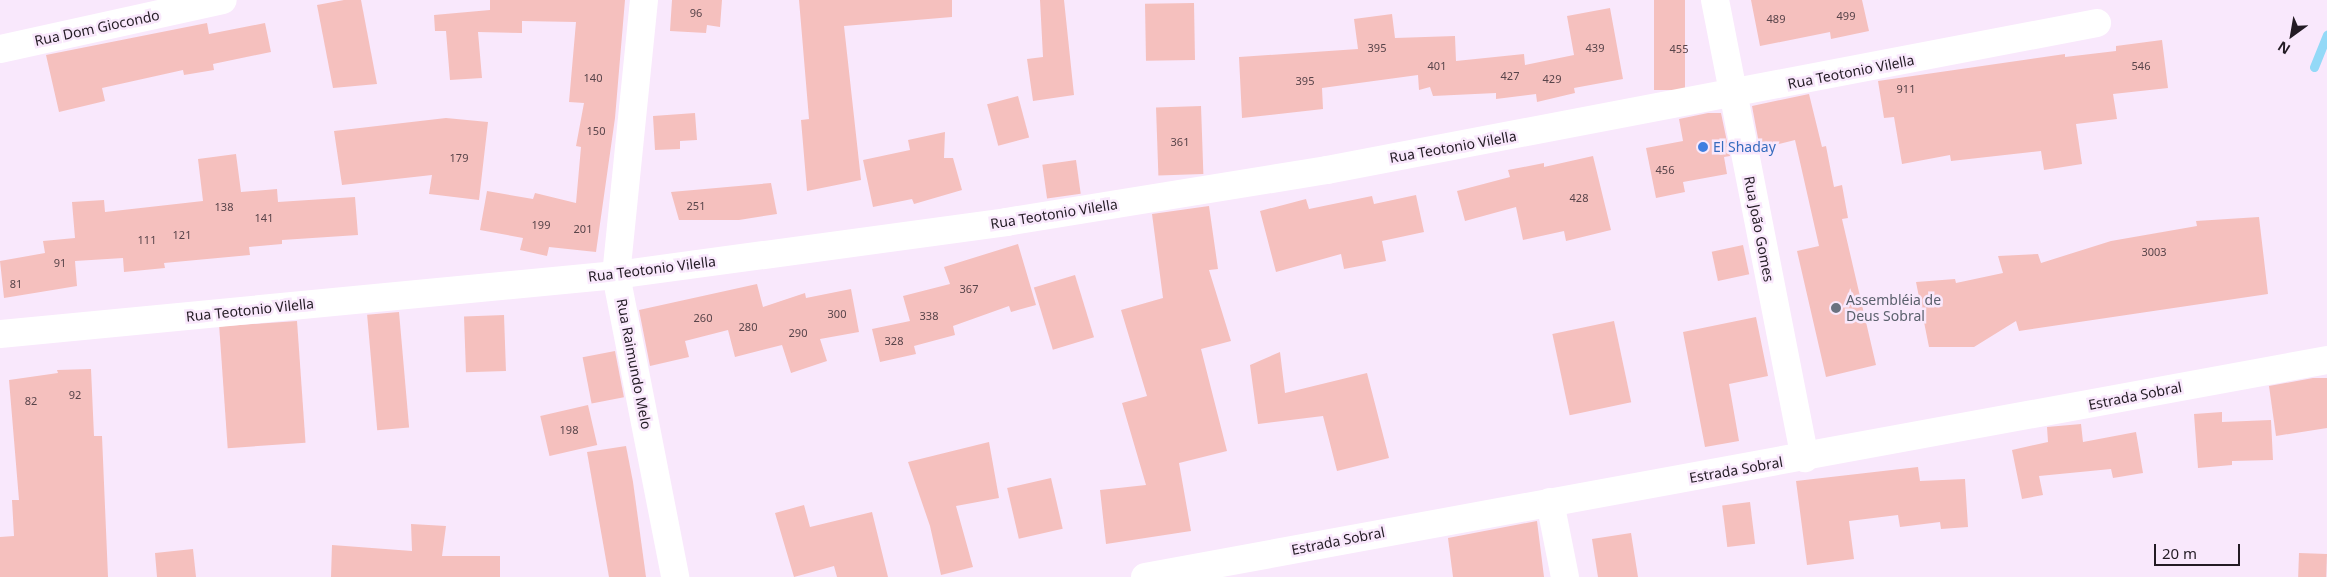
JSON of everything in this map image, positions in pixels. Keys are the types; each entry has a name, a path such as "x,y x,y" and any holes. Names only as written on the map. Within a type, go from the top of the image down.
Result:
{"street":[{"name":"Rua Dom Giocondo","path":"0,49 223,0"},
{"name":"Rua Raimundo Melo","path":"644,0 616,275 675,577"},
{"name":"Rua João Gomes","path":"1715,0 1805,458"},
{"name":"Rua Teotonio Vilella","path":"0,334 616,275 1045,216 1327,170 1733,96 2097,23"},
{"name":"Estrada Sobral","path":"1145,577 1550,502 1805,458 2327,360"},
{"path":"1550,502 1565,577"}],"building":[{"path":"344,0 361,0 377,84 333,88 317,5"},
{"path":"490,0 625,0 615,118 596,252 549,247 547,256 520,250 523,238 480,230 487,191 533,199 535,193 576,203 581,147 576,146 584,103 569,102 576,22 522,21 522,33 478,32 482,78 450,80 446,31 435,31 434,15 490,10"},
{"path":"672,0 722,0 720,27 707,25 706,33 670,31"},
{"path":"799,0 952,0 952,17 844,26 861,180 807,191 801,120 809,119"},
{"path":"1040,0 1064,0 1074,95 1033,101 1027,59 1043,57"},
{"path":"1654,0 1685,0 1685,90 1654,90"},
{"path":"1751,0 1862,0 1869,31 1831,39 1830,32 1760,46"},
{"path":"1194,3 1195,60 1146,61 1145,4"},
{"path":"1610,8 1623,79 1574,88 1575,93 1537,102 1536,94 1496,99 1496,93 1433,96 1430,87 1419,90 1418,75 1322,88 1323,109 1242,118 1239,57 1358,49 1354,19 1392,14 1395,38 1455,36 1456,61 1524,54 1525,65 1574,55 1567,16"},
{"path":"207,23 209,34 265,23 271,52 213,64 214,70 184,75 183,70 102,88 105,101 59,112 46,55"},
{"path":"2162,40 2168,88 2113,94 2117,119 2076,124 2082,164 2044,170 2041,151 1951,161 1950,155 1902,164 1894,117 1884,118 1878,81 2065,54 2065,57 2116,51 2116,46"},
{"path":"1809,94 1822,147 1826,146 1834,187 1842,185 1848,218 1842,219 1876,365 1826,377 1797,251 1819,246 1795,140 1760,149 1752,106"},
{"path":"1018,96 1029,138 998,146 987,104"},
{"path":"1201,106 1203,174 1158,176 1156,108"},
{"path":"695,113 697,140 680,141 680,149 655,150 653,116"},
{"path":"1708,113 1721,113 1730,156 1724,157 1727,174 1683,182 1685,192 1656,198 1646,148 1683,141 1679,119"},
{"path":"446,118 488,122 479,200 429,194 432,175 342,185 334,131"},
{"path":"945,132 944,158 953,158 962,190 914,204 912,199 873,207 863,160 910,150 908,140"},
{"path":"236,154 241,192 277,189 278,202 355,197 358,235 282,240 282,244 249,247 250,255 164,263 165,268 124,272 123,258 75,261 77,286 4,298 0,261 45,253 43,241 75,238 72,202 104,200 105,212 203,201 198,159"},
{"path":"1593,156 1611,230 1566,241 1564,231 1523,240 1516,207 1465,221 1457,191 1510,177 1508,170 1544,163 1544,167"},
{"path":"1076,160 1081,194 1047,198 1042,165"},
{"path":"771,183 777,214 739,220 679,220 671,192"},
{"path":"1416,195 1424,232 1382,241 1386,261 1344,269 1341,254 1276,272 1260,211 1306,199 1309,209 1372,196 1374,204"},
{"path":"1209,206 1218,269 1209,270 1231,341 1201,349 1227,451 1179,463 1191,531 1106,544 1100,490 1146,485 1122,403 1147,396 1121,310 1163,298 1152,214"},
{"path":"2259,217 2268,294 2019,331 2016,321 1974,347 1929,347 1916,282 1955,279 1956,283 2003,273 1998,256 2038,254 2041,263 2111,241 2197,226 2196,221"},
{"path":"1018,244 1036,305 1011,312 1009,306 953,326 955,335 914,346 916,354 880,362 872,329 910,321 903,296 950,284 944,267"},
{"path":"1743,245 1749,274 1718,281 1712,252"},
{"path":"1075,275 1094,337 1053,350 1034,288"},
{"path":"757,284 763,307 805,293 806,298 851,289 859,332 820,339 827,361 791,373 782,345 735,357 728,330 685,341 689,357 650,366 639,310"},
{"path":"399,312 409,428 377,430 367,315"},
{"path":"504,315 506,371 466,372 464,316"},
{"path":"1756,317 1768,376 1729,384 1739,441 1705,447 1683,332"},
{"path":"297,321 306,443 228,448 219,326"},
{"path":"1614,321 1631,402 1570,415 1552,334"},
{"path":"615,351 624,397 592,403 583,357"},
{"path":"1280,352 1285,393 1367,373 1389,458 1337,471 1323,416 1258,424 1250,365"},
{"path":"91,369 94,436 102,436 108,577 0,577 0,537 14,536 12,500 19,500 9,380 58,373 57,370"},
{"path":"2313,378 2327,378 2327,428 2276,436 2269,386"},
{"path":"588,405 597,445 549,456 540,416"},
{"path":"2222,412 2222,422 2271,420 2273,460 2232,461 2232,465 2198,468 2194,414"},
{"path":"2081,424 2083,442 2136,432 2143,473 2113,478 2111,469 2039,476 2043,495 2022,499 2012,450 2048,442 2047,427"},
{"path":"989,442 999,498 956,506 973,567 941,575 930,526 908,462"},
{"path":"626,446 646,577 609,577 587,452"},
{"path":"1918,467 1920,481 1965,479 1968,527 1941,529 1940,522 1900,527 1898,515 1849,521 1854,559 1807,565 1796,481"},
{"path":"1051,478 1063,529 1019,539 1007,488"},
{"path":"1750,502 1755,544 1727,547 1722,505"},
{"path":"804,505 810,527 872,512 888,577 837,577 834,566 794,577 775,513"},
{"path":"1537,521 1544,577 1453,577 1448,538"},
{"path":"411,524 446,526 442,556 500,556 500,577 331,577 332,545 412,551"},
{"path":"1631,533 1638,577 1598,577 1592,539"},
{"path":"193,549 196,577 157,577 155,553"},
{"path":"2299,553 2327,554 2326,577 2298,577"}],"waterway":[{"path":"2314,67 2327,34"}],"place":[{"name":"El Shaday","path":"1703,147"},
{"name":"Assembléia de Deus Sobral","path":"1836,308"}]}
